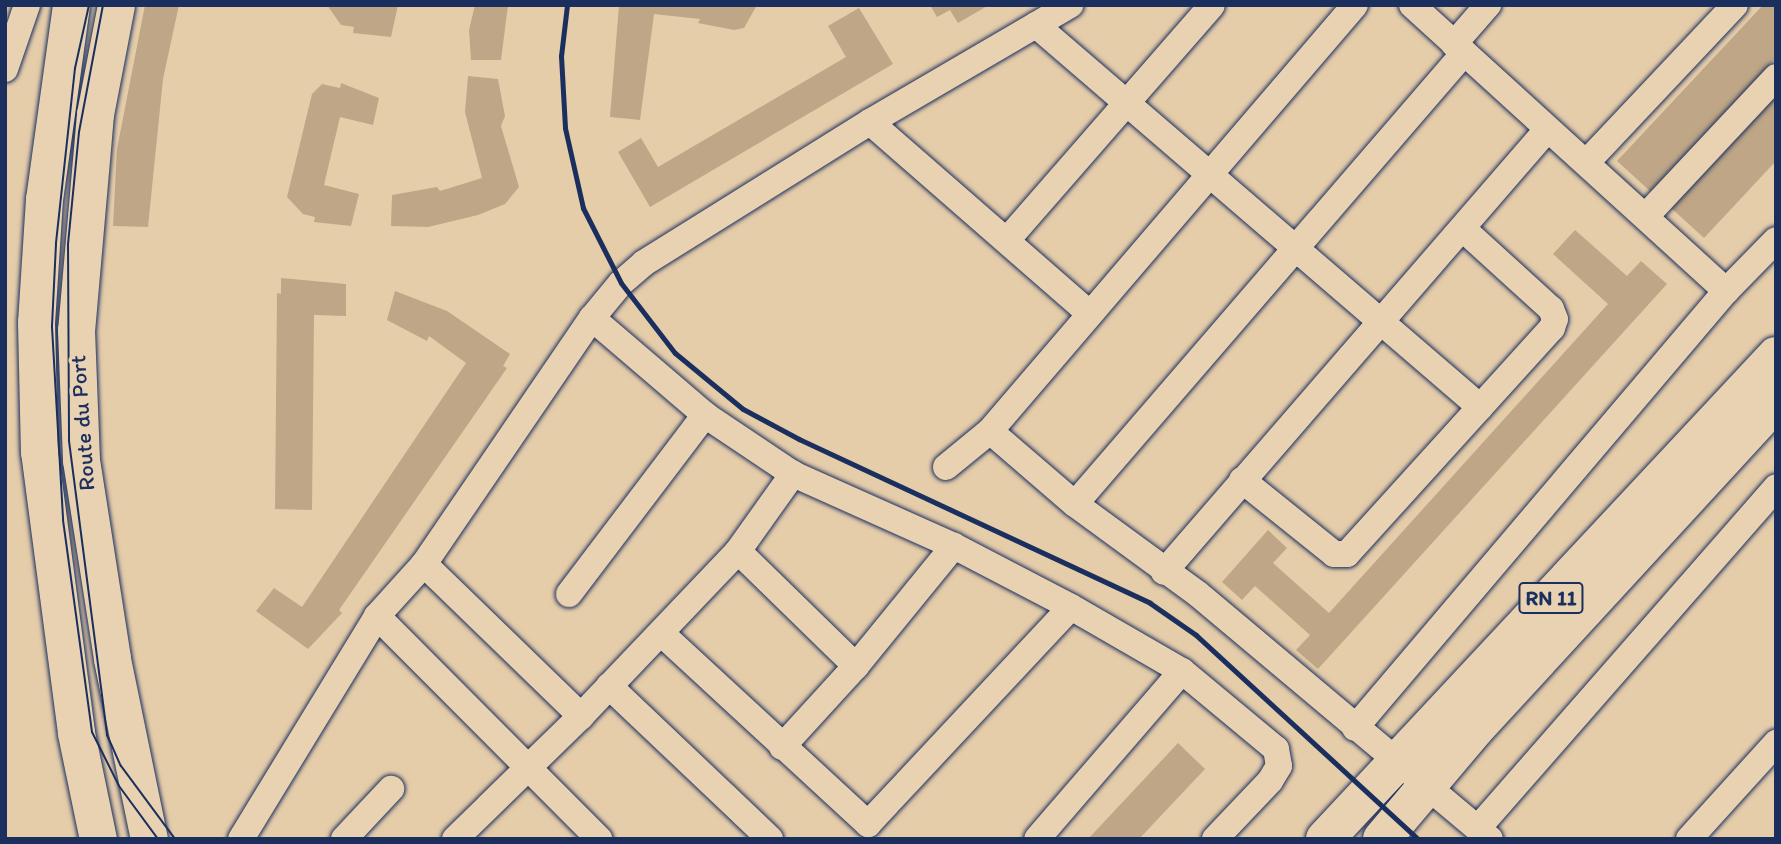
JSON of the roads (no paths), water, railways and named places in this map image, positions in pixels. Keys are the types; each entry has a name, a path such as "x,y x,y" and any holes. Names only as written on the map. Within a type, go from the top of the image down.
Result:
{"highway":[{"name":"RN 11","path":"1325,839 1776,356"},
{"name":"RN 11","path":"1382,839 1429,787 1475,729 1776,402"}],"main road":[{"name":"Route du Port","path":"71,5 43,213 36,322 39,451 76,733 98,839"},
{"name":"Route du Port","path":"117,5 95,114 76,330 81,460 112,659 149,839"}],"street":[{"path":"5,69 27,5"},
{"path":"241,839 377,616 424,564 592,318 644,263 870,122 1070,5"},
{"path":"1008,239 1212,5"},
{"path":"946,467 990,431 1088,312 1354,5"},
{"path":"1412,5 1546,131 1587,163 1726,291"},
{"path":"1075,504 1294,248 1459,49 1488,5"},
{"path":"1587,163 1735,5"},
{"path":"1036,25 1480,407"},
{"path":"1646,216 1776,77"},
{"path":"870,122 1008,239 1088,312"},
{"path":"1164,572 1546,131"},
{"path":"1242,480 1340,556 1480,407 1555,319 1551,309 1463,229"},
{"path":"1355,728 1726,291 1776,240"},
{"path":"592,318 705,415 793,474 954,546 1071,607 1182,671 1276,749 1279,766 1270,781 1215,839"},
{"path":"569,594 705,415"},
{"path":"990,431 1075,504 1164,572 1198,594 1396,763 1484,833 1776,487"},
{"path":"455,839 524,767 581,716 738,551 793,474"},
{"path":"782,747 856,666 954,546"},
{"path":"738,551 856,666"},
{"path":"424,564 581,716"},
{"path":"661,633 863,824 872,823 1071,607"},
{"path":"377,616 524,767 599,839"},
{"path":"1037,839 1182,671"},
{"path":"609,686 770,839"},
{"path":"1689,839 1776,743"},
{"path":"344,839 391,789"}],"tram line":[{"path":"89,5 75,68 56,244 52,327 63,520 92,732 119,786 158,839"},
{"path":"103,5 79,132 68,244 69,441 107,735 121,766 175,839"}],"railway":[{"path":"567,5 561,56 565,128 583,208 621,283 675,353 743,409 799,439 1150,603 1196,635 1418,839"}]}
